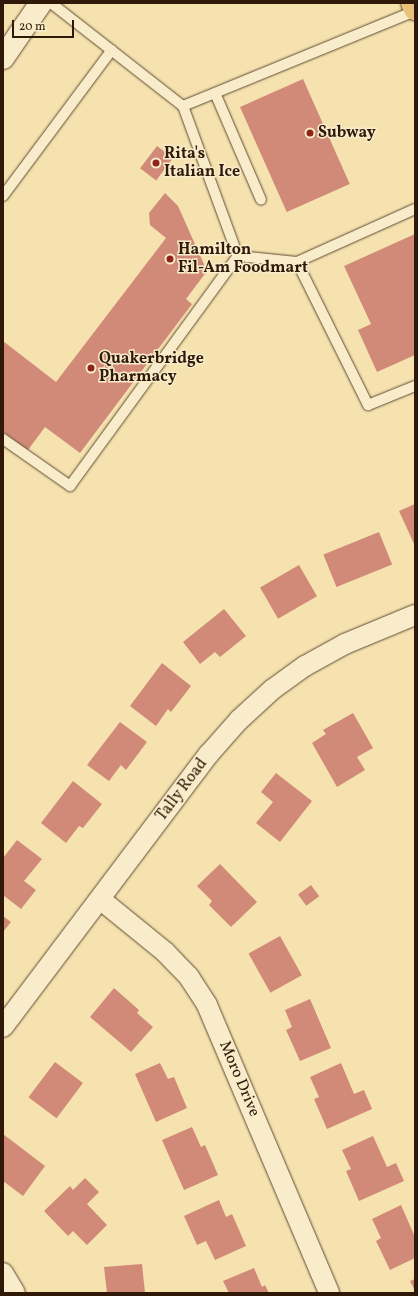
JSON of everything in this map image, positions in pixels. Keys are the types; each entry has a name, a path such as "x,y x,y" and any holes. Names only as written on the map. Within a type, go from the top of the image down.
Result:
{"main road":[{"path":"3,58 41,3"},
{"path":"412,3 415,10"}],"street":[{"name":"Tally Road","path":"3,1027 209,754 239,720 273,689 305,666 345,644 414,620"},
{"name":"Moro Drive","path":"100,898 165,952 188,977 207,1005 329,1293"},
{"path":"3,1273 15,1293"}],"lane":[{"path":"51,3 183,106 238,256"},
{"path":"183,106 415,10"},
{"path":"3,196 112,50"},
{"path":"215,93 261,200"},
{"path":"238,256 297,262 415,209"},
{"path":"3,439 70,486 238,256"},
{"path":"297,262 368,405 415,386"}],"building":[{"path":"303,79 350,184 287,212 240,107"},
{"name":"Rita's Italian Ice","path":"157,146 173,158 156,180 140,168"},
{"path":"165,193 178,206 207,271 186,299 192,304 80,453 45,427 28,450 3,432 3,341 56,382 166,238 150,225 149,213"},
{"path":"415,234 415,355 377,372 358,330 371,324 344,266"},
{"path":"415,504 415,546 399,511"},
{"path":"379,532 392,564 336,587 323,554"},
{"path":"299,565 317,596 278,619 260,588"},
{"path":"224,609 246,636 220,657 215,652 200,664 183,642"},
{"path":"162,663 191,686 171,712 168,709 156,726 130,706"},
{"path":"353,713 373,748 357,757 365,770 337,787 312,743 326,734 323,730"},
{"path":"120,722 147,742 126,770 121,765 109,781 87,765"},
{"path":"276,773 312,801 280,842 256,823 273,802 261,792"},
{"path":"73,781 102,804 83,828 79,826 66,843 41,823"},
{"path":"17,840 42,859 24,881 36,890 21,909 3,895 3,858"},
{"path":"220,864 257,902 231,927 209,905 212,901 197,886"},
{"path":"311,885 319,896 306,906 298,894"},
{"path":"3,916 11,922 3,932"},
{"path":"280,936 302,975 270,993 249,953"},
{"path":"114,988 139,1010 137,1013 153,1027 131,1052 90,1017"},
{"path":"310,999 331,1048 300,1061 286,1030 292,1027 285,1010"},
{"path":"55,1062 83,1083 56,1118 29,1097"},
{"path":"160,1063 168,1079 174,1077 187,1108 156,1122 135,1074"},
{"path":"341,1063 354,1094 364,1090 372,1109 327,1129 314,1099 319,1097 310,1077"},
{"path":"192,1127 201,1147 205,1145 218,1175 184,1190 162,1140"},
{"path":"3,1134 45,1166 23,1196 3,1181"},
{"path":"373,1136 387,1167 396,1163 404,1181 359,1201 346,1171 351,1169 342,1150"},
{"path":"85,1178 99,1192 87,1204 107,1225 87,1245 73,1231 68,1236 44,1211 70,1186 73,1190"},
{"path":"219,1200 226,1217 232,1214 246,1246 215,1260 206,1241 197,1245 184,1216"},
{"path":"401,1205 415,1237 415,1258 390,1270 376,1241 381,1238 372,1219"},
{"path":"142,1264 145,1293 107,1293 104,1267"},
{"path":"254,1268 262,1287 265,1285 269,1293 229,1293 223,1281"},
{"path":"415,1279 415,1291 410,1281"}],"place":[{"name":"Subway","path":"310,133"},
{"name":"Rita's Italian Ice","path":"156,163"},
{"name":"Hamilton Fil-Am Foodmart","path":"170,259"},
{"name":"Quakerbridge Pharmacy","path":"91,368"}]}
